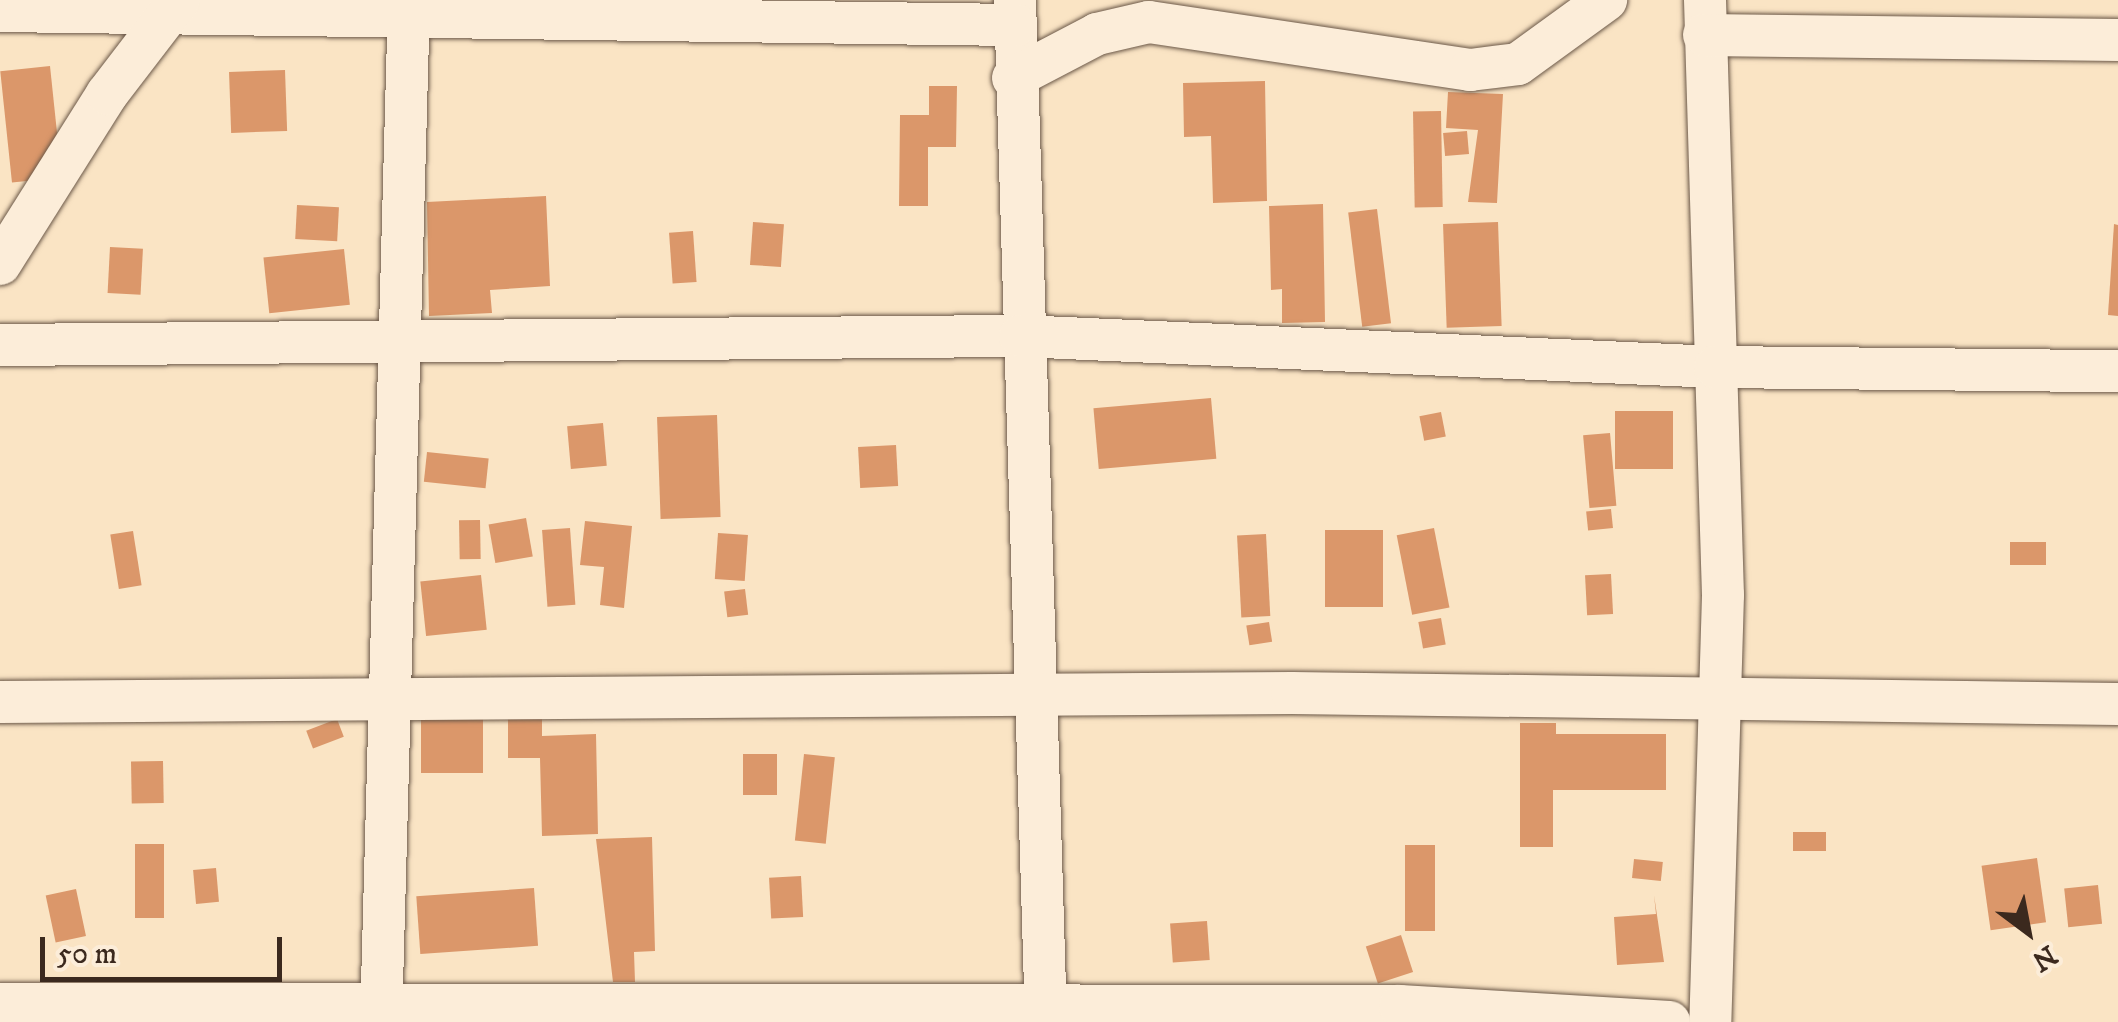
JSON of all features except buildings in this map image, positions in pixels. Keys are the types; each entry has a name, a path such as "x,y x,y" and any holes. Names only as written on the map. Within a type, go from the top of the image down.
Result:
{"street":[{"path":"1013,78 1097,34 1149,22 1470,70 1518,64 1606,0"},
{"path":"0,264 107,94 175,7"},
{"path":"0,12 175,7 1016,13 1013,78 1020,336 1038,695 1047,1015"},
{"path":"381,1014 396,700 410,8"},
{"path":"1710,1022 1721,698 1705,17 2118,40"},
{"path":"0,346 1020,336 1715,367 2118,371"},
{"path":"0,702 1038,695 2118,704"},
{"path":"0,1004 381,1014 1047,1015 1400,1006 1670,1022"}]}
